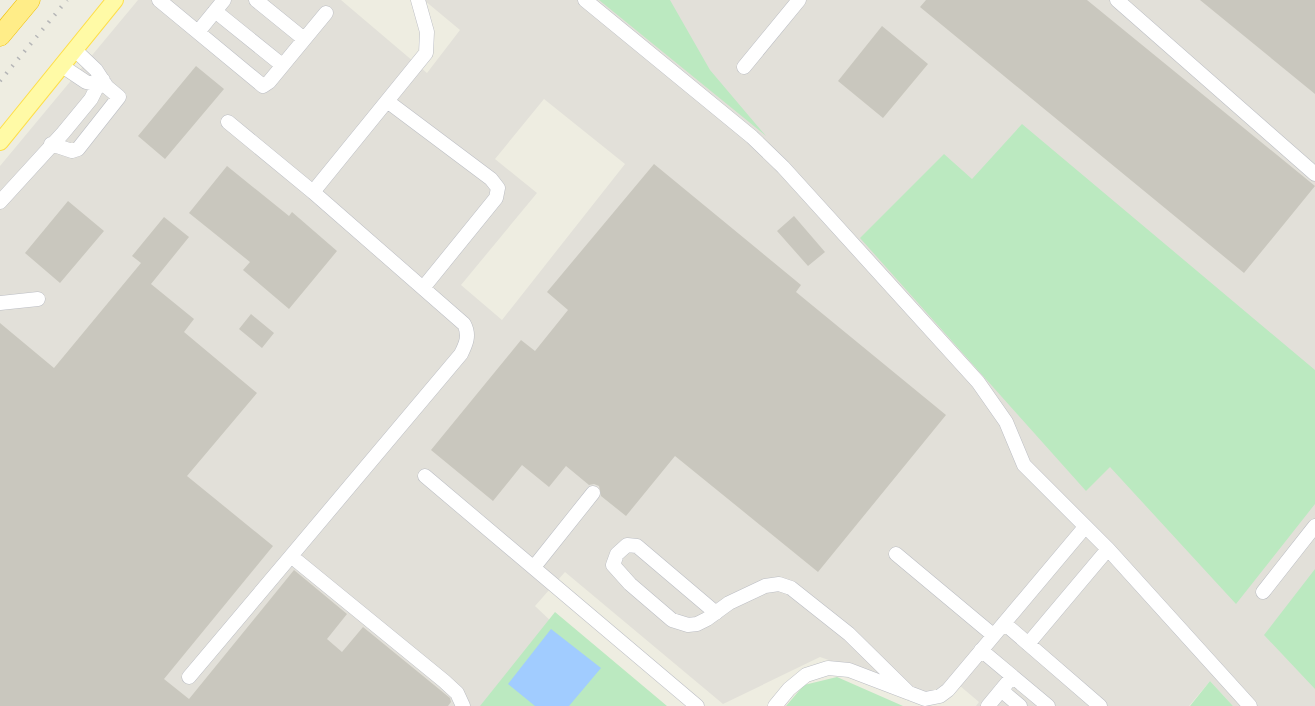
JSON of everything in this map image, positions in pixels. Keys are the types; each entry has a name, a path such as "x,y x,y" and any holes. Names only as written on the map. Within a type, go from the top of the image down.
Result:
{"highway":[{"path":"0,36 30,0"}],"main road":[{"path":"0,142 115,0"}],"street":[{"path":"159,0 261,85 267,84 326,12"},
{"path":"256,0 304,39"},
{"path":"313,192 426,53 427,32 418,0"},
{"path":"585,0 752,137 783,167 978,382 1006,422 1024,465 1108,549 1250,706"},
{"path":"744,67 799,0"},
{"path":"1117,0 1315,174"},
{"path":"198,32 220,5 282,66"},
{"path":"51,144 72,151 78,149 119,98 102,84 96,70 75,50"},
{"path":"62,66 86,82 102,84"},
{"path":"0,202 102,84"},
{"path":"387,101 491,179 498,188 496,198 423,288"},
{"path":"189,677 461,354 467,330 464,324 313,192 228,122"},
{"path":"0,303 38,299"},
{"path":"425,476 697,706"},
{"path":"534,567 593,493"},
{"path":"1263,592 1315,526"},
{"path":"775,706 789,689 806,675 828,668 849,670 925,699 940,696 948,690 1085,527"},
{"path":"716,613 637,546 627,545 617,554 613,566 630,584 672,620 687,625 697,624 716,613 729,603 765,586 779,584 790,588 849,634 909,693"},
{"path":"1028,644 1108,549"},
{"path":"896,554 993,635"},
{"path":"291,556 444,681 457,693 463,706"},
{"path":"1004,623 1100,706"},
{"path":"981,650 1048,706"},
{"path":"988,706 1012,677"},
{"path":"1001,690 1020,706"}],"shaded area":[{"path":"138,0 341,0 427,73 460,30 424,0 1315,0 1315,706 1233,706 1210,681 1189,706 976,706 979,702 953,680 927,694 820,657 723,704 565,572 535,606 555,625 489,706 0,706 0,166","holes":["544,99 625,164 502,320 461,285 537,193 495,159"]}],"green space":[{"path":"599,0 670,0 710,70 766,136"},
{"path":"1022,124 1315,370 1315,504 1236,604 1110,467 1086,491 860,238 944,154 972,179"},
{"path":"1315,569 1315,689 1264,635"},
{"path":"555,612 667,706 480,706"},
{"path":"837,677 903,706 786,706 804,685"},
{"path":"1210,681 1233,706 1190,706"}],"water":[{"path":"551,629 601,668 569,706 535,706 508,684"}],"building":[{"path":"926,0 1087,0 1315,186 1244,273 920,7"},
{"path":"1200,0 1315,0 1315,94"},
{"path":"882,26 928,64 883,118 838,81"},
{"path":"196,66 224,89 165,159 138,136"},
{"path":"654,164 801,285 796,292 946,415 818,572 675,456 626,516 601,496 599,486 589,485 566,466 549,487 522,465 493,501 431,450 521,340 535,351 568,310 547,292"},
{"path":"227,166 289,216 292,212 337,251 289,309 243,270 250,262 189,213"},
{"path":"68,201 104,231 60,283 25,253"},
{"path":"794,216 825,252 808,266 777,231"},
{"path":"164,217 189,237 151,284 194,319 184,332 257,393 187,476 273,546 164,679 189,699 294,570 347,614 327,639 342,652 363,627 450,698 451,702 448,706 0,706 0,323 54,368 141,263 132,256"},
{"path":"251,314 274,333 262,348 239,329"}],"railway":[{"path":"0,81 67,0"}]}
